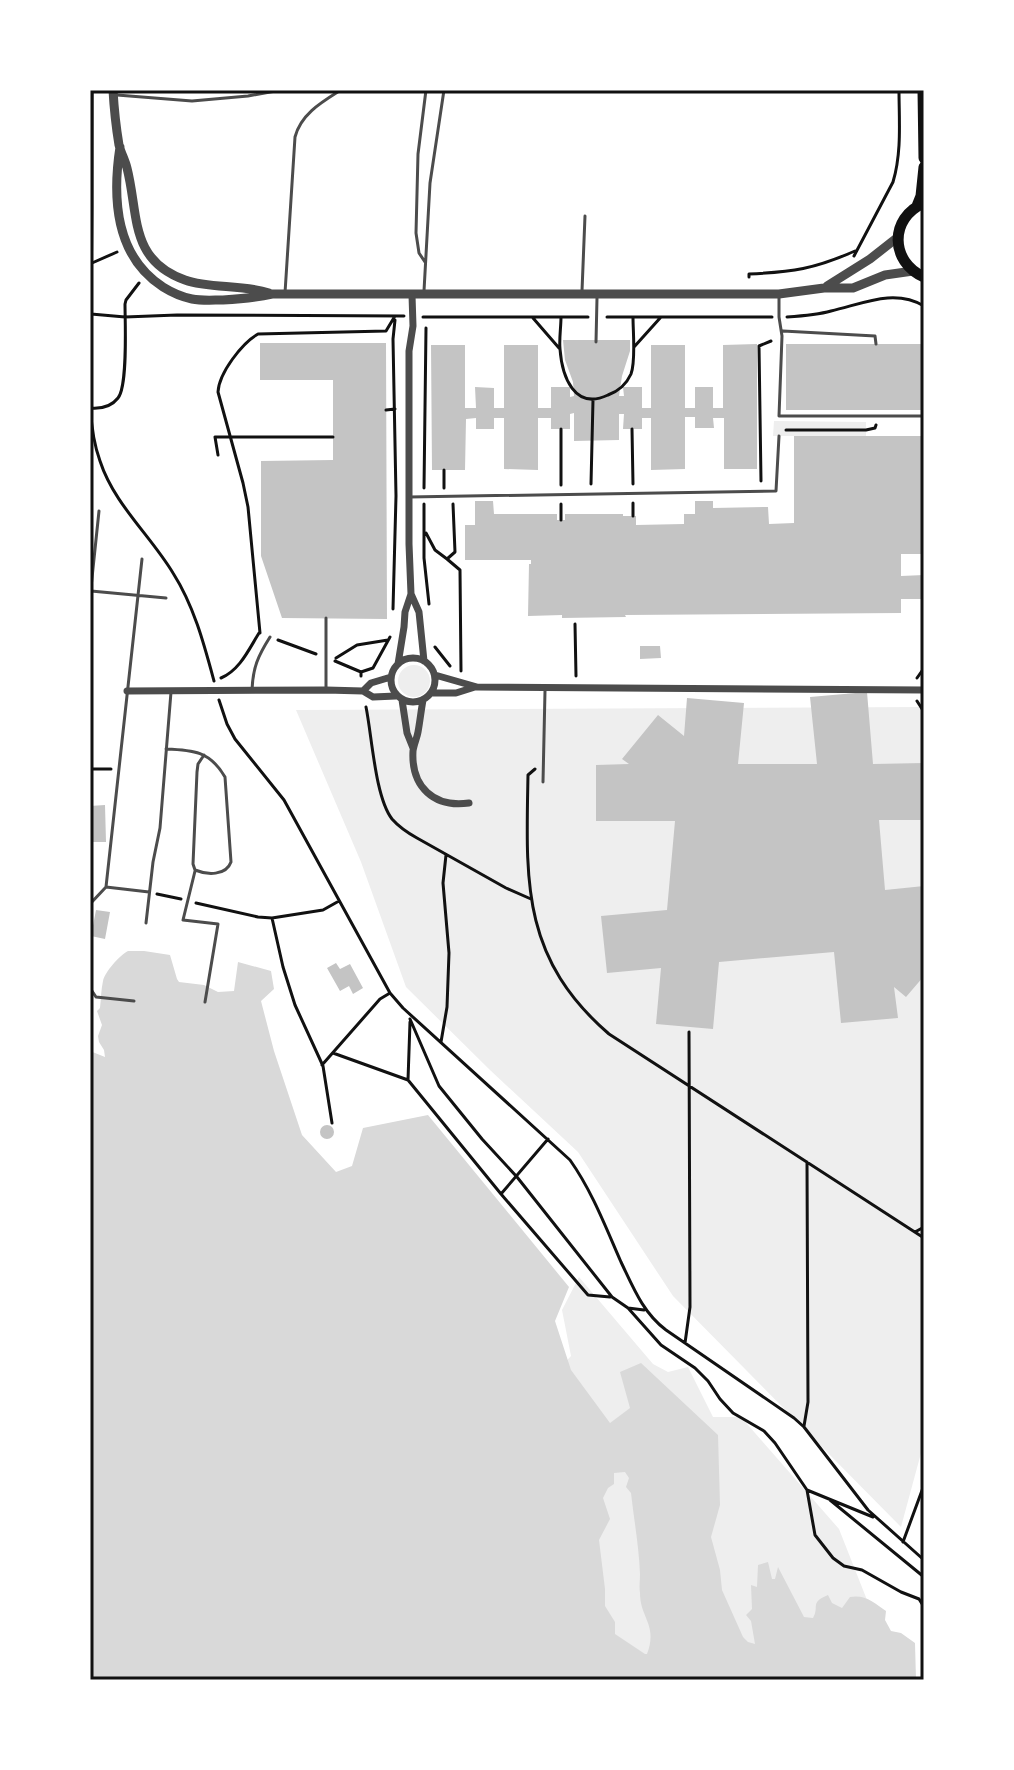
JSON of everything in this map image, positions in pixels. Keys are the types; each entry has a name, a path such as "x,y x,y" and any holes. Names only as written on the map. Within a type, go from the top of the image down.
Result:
{"main road":[{"path":"923,90 924,158"},
{"path":"918,274 901,256 898,237 906,216 920,204 924,167"}],"street":[{"path":"113,92 120,147 138,230 145,249 155,262 168,273 189,282 253,287 272,294"},
{"path":"120,147 116,171 126,248 146,274 169,291 191,299 253,299 272,294 779,294 853,288 885,275 918,274"},
{"path":"824,288 898,237"},
{"path":"412,295 413,326 409,343 411,594 391,687 399,698 418,780 433,798 447,804 469,803"},
{"path":"411,594 419,612 424,661"},
{"path":"127,691 215,686 252,690 363,691 373,697 399,698 414,703 431,693 435,675 430,666 424,661 410,658 398,664"},
{"path":"435,675 477,687 924,690"},
{"path":"363,691 371,683 391,677"},
{"path":"431,693 456,693 477,687"},
{"path":"413,748 423,700"}],"lane":[{"path":"113,92 192,101 281,90"},
{"path":"285,294 295,137 307,115 341,90"},
{"path":"425,262 416,240 416,207 418,154 426,90"},
{"path":"424,295 430,183 444,90"},
{"path":"582,294 585,216"},
{"path":"596,342 597,294"},
{"path":"779,294 779,416 924,416"},
{"path":"781,333 875,336 876,344"},
{"path":"879,410 880,417"},
{"path":"409,497 776,491 779,436"},
{"path":"99,511 90,594 166,598"},
{"path":"90,904 106,887 142,559"},
{"path":"326,618 326,690"},
{"path":"252,690 256,660 270,637"},
{"path":"543,782 545,687"},
{"path":"146,923 160,828 171,690"},
{"path":"166,749 194,750 217,765 225,777 231,862 222,873 195,870"},
{"path":"204,755 197,772 195,870 183,920 218,924 205,1002"},
{"path":"106,887 149,892"},
{"path":"90,988 96,997 134,1001"}],"path":[{"path":"92,90 93,435 103,471 113,490 161,555 184,593 197,623 230,731 284,800 390,993 410,1017 570,1160 646,1310 657,1323 794,1418 876,1518 924,1560"},
{"path":"749,277 749,274 786,273 812,268 855,251 893,182 898,149 899,90"},
{"path":"92,263 126,248"},
{"path":"91,408 107,406 122,392 126,300 146,274"},
{"path":"91,314 125,317 779,317 811,315 874,299 910,299 924,306"},
{"path":"393,615 395,316"},
{"path":"215,686 231,674 259,633 248,507 218,392 221,378 249,339 258,334 386,331 395,316"},
{"path":"426,317 424,558 430,615"},
{"path":"532,317 559,348"},
{"path":"561,317 559,348 565,375 580,397 593,399 621,389 632,373 633,317"},
{"path":"633,347 661,317"},
{"path":"761,492 759,346 781,333"},
{"path":"591,494 593,399"},
{"path":"386,410 395,409"},
{"path":"779,436 781,430 866,430 875,428 880,417"},
{"path":"561,429 561,490"},
{"path":"632,429 633,487"},
{"path":"218,455 215,437 333,437"},
{"path":"443,496 444,470"},
{"path":"447,559 455,552 453,496"},
{"path":"633,501 633,516"},
{"path":"561,505 561,520"},
{"path":"424,529 435,550 460,570 461,673 450,666 433,645"},
{"path":"575,624 577,687"},
{"path":"259,633 326,657"},
{"path":"388,640 357,645 333,660 361,672 380,789 392,819 404,830 446,855 516,894 531,899"},
{"path":"544,762 528,775 527,846 531,899 538,931 549,959 581,1008 609,1034 924,1238"},
{"path":"90,769 119,769"},
{"path":"441,1043 447,1007 449,953 443,883 446,855"},
{"path":"149,892 272,918 323,910 339,901"},
{"path":"272,918 295,1005 322,1065 332,1123"},
{"path":"322,1065 380,999 390,993"},
{"path":"408,1080 410,1017"},
{"path":"410,1017 439,1086 517,1177 612,1297 628,1308 661,1345 695,1368 733,1413 764,1431 775,1443 807,1490 815,1535 833,1558 844,1566 862,1570 919,1599 924,1607"},
{"path":"685,1343 690,1307 689,1032"},
{"path":"333,1053 408,1080 588,1295 612,1297"},
{"path":"501,1194 548,1139"},
{"path":"804,1427 808,1402 807,1162"},
{"path":"915,1232 924,1227"},
{"path":"628,1308 646,1310"},
{"path":"903,1542 924,1485"},
{"path":"807,1490 876,1518"},
{"path":"830,1500 924,1577"}],"shaded area":[{"path":"774,421 866,422 866,436 773,436"},
{"path":"414,665 425,670 430,681 425,692 414,697 403,692 398,681 403,670"},
{"path":"924,707 924,1442 901,1527 673,1296 578,1152 406,987 361,862 296,710"},
{"path":"144,951 170,955 179,982 204,985 218,992 234,991 238,962 271,971 274,989 261,1001 274,1051 302,1135 336,1172 352,1166 363,1128 428,1115 569,1287 555,1321 571,1370 610,1423 630,1408 620,1372 641,1363 718,1435 720,1505 711,1537 722,1590 743,1637 755,1644 751,1621 746,1615 752,1609 751,1585 757,1587 758,1565 768,1562 772,1579 775,1579 778,1567 804,1617 813,1618 817,1603 828,1595 832,1603 842,1608 850,1597 855,1596 870,1600 886,1611 885,1620 891,1631 901,1633 915,1643 916,1680 90,1680 90,1051 105,1057 99,1042 102,1025 97,1011 104,977 124,953","holes":["625,1472 629,1478 626,1487 631,1493 641,1602 651,1636 647,1654 615,1634 615,1622 605,1606 599,1540 610,1519 603,1498 614,1484 614,1473"]},
{"path":"579,1277 653,1364 668,1372 688,1367 713,1417 741,1417 839,1529 867,1600 777,1643 509,1680 541,1389 571,1356 562,1310"}],"building":[{"path":"563,340 630,340 619,396 624,396 623,387 642,387 642,408 651,408 651,345 685,345 685,408 695,408 695,387 713,387 713,408 723,408 723,345 757,344 757,469 724,469 724,418 713,418 714,428 695,428 695,417 685,417 685,469 651,470 651,418 642,418 642,429 623,429 624,414 619,414 619,440 574,441 574,413 570,414 570,429 551,429 551,418 538,418 538,470 504,469 504,418 494,418 494,429 476,429 476,418 466,419 465,470 432,470 431,345 465,345 465,408 476,408 475,387 494,388 494,408 504,408 504,345 538,345 538,408 551,408 551,387 570,387 570,397 574,396"},
{"path":"260,343 386,343 387,619 282,618 261,556 261,461 333,460 333,380 260,380"},
{"path":"786,344 924,344 924,410 786,410"},
{"path":"794,436 924,436 924,554 901,554 901,576 924,575 924,599 901,599 901,613 528,616 531,560 465,560 465,525 475,525 475,501 493,501 494,514 557,514 557,520 565,520 565,514 623,514 636,516 636,525 684,524 684,514 695,514 695,501 713,501 713,508 768,507 769,524 794,523"},
{"path":"640,646 660,646 661,658 640,659"},
{"path":"867,692 873,764 924,763 924,820 879,820 885,890 924,886 924,976 906,997 894,987 898,1018 841,1023 834,952 719,962 713,1029 656,1024 661,968 607,973 601,916 667,910 675,821 596,821 596,765 629,764 622,759 658,715 684,736 687,698 744,703 738,764 817,764 810,697"},
{"path":"105,805 106,842 90,842 90,806"},
{"path":"96,910 110,912 105,939 91,936"},
{"path":"336,963 340,969 350,964 363,988 353,994 349,986 340,991 327,968"},
{"path":"327,1125 334,1132 327,1139 320,1132"}]}
